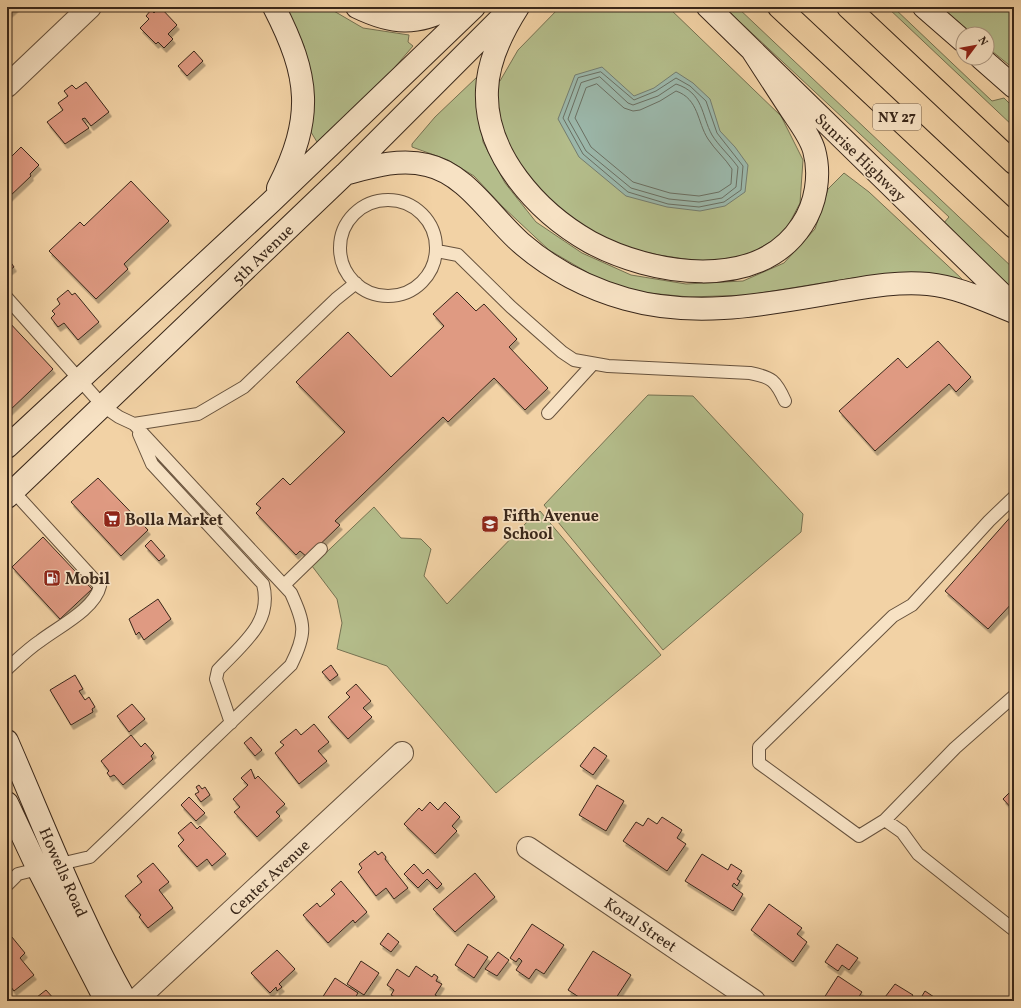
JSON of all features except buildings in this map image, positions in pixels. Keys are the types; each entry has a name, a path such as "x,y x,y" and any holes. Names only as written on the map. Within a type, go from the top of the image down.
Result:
{"highway":[{"name":"NY 27","path":"779,7 1014,227"},
{"name":"NY 27","path":"848,7 1014,163"}],"main road":[{"path":"7,86 90,7"},
{"path":"271,202 296,150 303,120 304,105 298,67 283,26 274,7"},
{"path":"357,7 384,18 406,21 424,19 451,7"},
{"name":"5th Avenue","path":"7,447 271,202 474,7"},
{"name":"5th Avenue","path":"10,494 345,174 512,7"},
{"path":"518,7 500,38 489,72 487,103 488,116 497,144 515,174 527,190 554,216 591,242 631,259 653,265 701,271 732,269 748,266 770,256 780,249 799,230 807,218 816,192 818,177 814,150 798,121 752,50"},
{"name":"Sunrise Highway","path":"708,7 1014,306"},
{"path":"924,7 955,35"},
{"path":"991,66 1014,87"},
{"path":"345,174 386,164 403,163 428,165 440,169 465,186 520,242 551,266 604,292 644,304 685,309 731,309 872,287 927,284 962,291 1014,312"},
{"name":"Howells Road","path":"7,741 60,864 108,969 126,1001"},
{"name":"Center Avenue","path":"135,1001 402,753"},
{"name":"Howells Road","path":"7,804 38,869 106,1001"},
{"name":"Koral Street","path":"528,848 754,1001"},
{"path":"38,869 60,864"}],"lane":[{"path":"380,200 396,200 415,207 431,225 436,238 437,251 433,268 420,285 410,292 394,296 376,295 361,288 356,283 345,268 340,253 342,234 348,222 358,210 368,204 380,200"},
{"path":"437,251 458,255 511,307 562,352 574,360 592,365 750,373 768,377 778,386 785,401"},
{"path":"134,424 198,414 244,387 336,299 356,283"},
{"path":"7,298 103,406 119,417 134,424 284,585 291,593 302,618 302,643 291,665 90,856 60,864"},
{"path":"548,413 592,365"},
{"path":"134,424 152,464 263,584 266,598 262,620 218,670 216,679 231,723"},
{"path":"7,669 40,641 71,620 98,595 100,586 10,494"},
{"path":"1014,497 989,521 912,605 893,616 759,747 759,763 859,836 885,820 955,748 1014,696"},
{"path":"284,585 321,549"},
{"path":"885,820 902,832 918,854 1014,930"},
{"path":"7,886 18,874 38,869"}],"green space":[{"path":"285,7 327,7 363,28 409,35 408,42 413,46 389,74 317,142 311,132 313,92 304,46"},
{"path":"560,7 668,7 781,116 803,160 800,203 783,235 746,256 711,263 659,255 606,243 560,215 515,165 494,125 494,80 500,81 518,50"},
{"path":"724,7 737,7 1014,269 1014,290 943,224 949,217"},
{"path":"887,7 893,7 992,101 1004,98 1014,108 1014,127"},
{"path":"941,7 1014,7 1014,69 995,54 995,26 963,26"},
{"path":"477,77 483,142 505,183 536,222 582,253 631,275 686,284 743,281 784,263 815,229 828,189 844,173 869,192 962,279 960,283 911,276 853,278 748,295 689,297 638,292 597,278 549,250 503,207 474,176 448,160 412,147 412,144 435,117"},
{"path":"648,395 693,396 803,514 801,532 663,650 544,505"},
{"path":"374,507 401,538 421,539 431,549 424,576 447,604 528,521 540,511 661,655 496,793 387,666 337,649 342,623 337,599 312,566"}],"water":[{"path":"602,67 634,96 654,88 676,72 693,83 710,99 720,131 735,147 748,165 745,192 725,206 700,211 667,207 626,196 579,157 558,119 575,75"}],"place":[{"name":"Bolla Market","path":"112,519"},
{"name":"Fifth Avenue School","path":"490,524"},
{"name":"Mobil","path":"52,578"}]}
